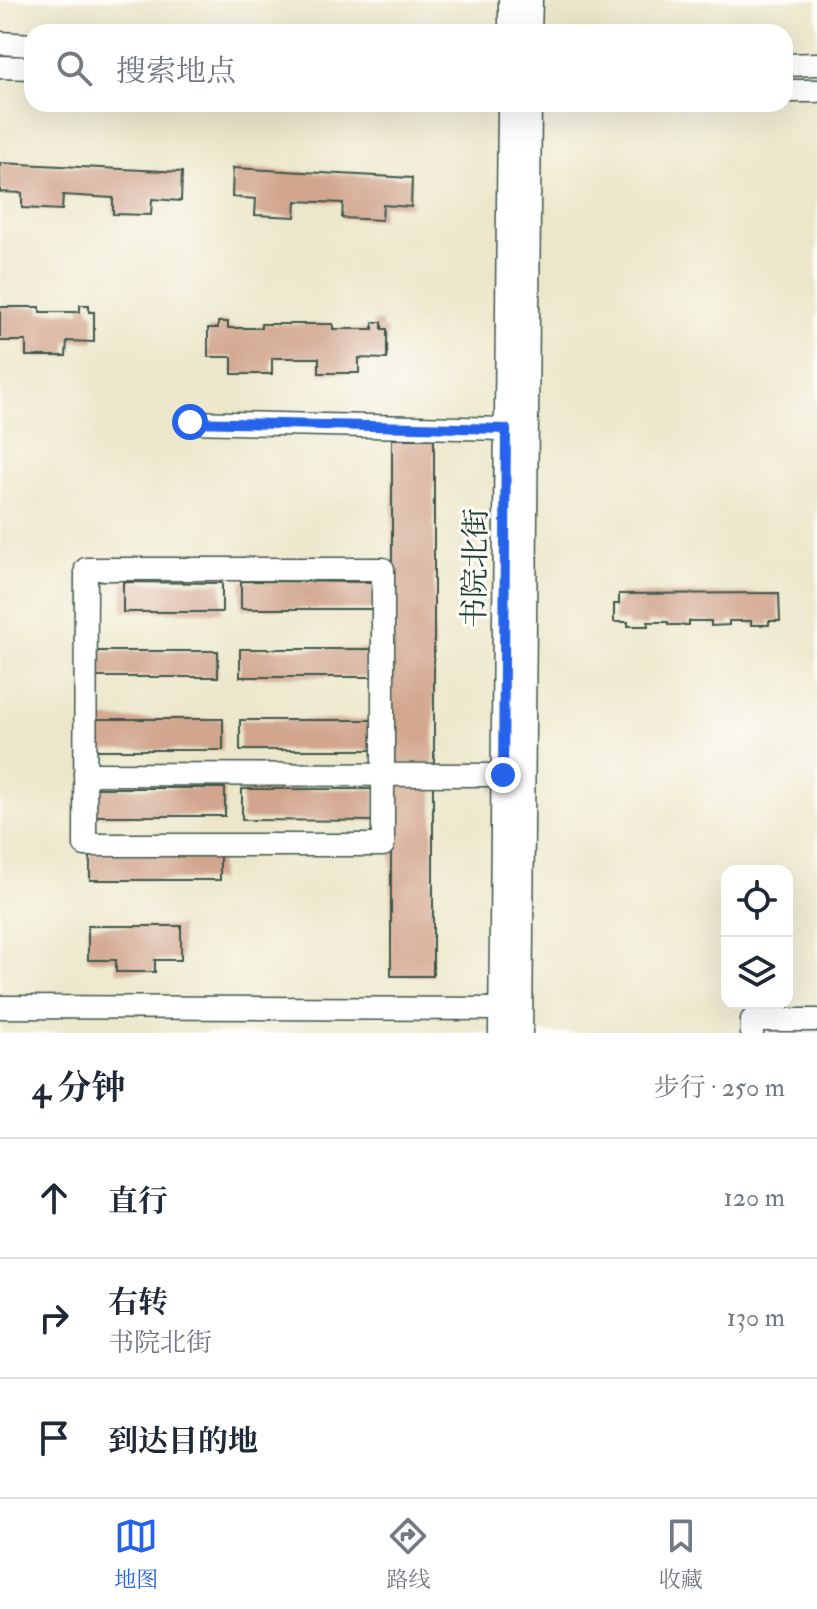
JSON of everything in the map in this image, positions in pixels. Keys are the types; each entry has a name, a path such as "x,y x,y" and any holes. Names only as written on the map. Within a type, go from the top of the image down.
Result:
{"street":[{"path":"510,0 510,24"},
{"path":"530,24 531,0"},
{"path":"0,43 24,44"},
{"path":"793,65 817,64"},
{"path":"0,67 24,68"},
{"path":"793,91 817,91"},
{"name":"书院北街","path":"500,1033 509,112"},
{"name":"书院北街","path":"521,1033 530,112"},
{"path":"190,422 506,429"},
{"path":"86,569 383,569 383,774 383,845 85,845 86,569"},
{"path":"85,774 503,775"},
{"path":"0,1007 501,1009"},
{"path":"752,1033 752,1020 817,1020"}],"building":[{"path":"0,163 182,172 181,201 152,199 151,215 113,214 113,198 63,195 62,210 22,208 22,193 0,192"},
{"path":"233,168 412,178 411,207 383,205 382,220 342,218 343,203 296,201 295,217 255,215 256,199 232,197"},
{"path":"80,305 89,305 89,312 94,312 94,342 67,341 66,356 26,356 26,341 0,341 0,307 40,307 40,312 80,312"},
{"path":"218,322 228,322 228,328 261,328 261,324 333,324 333,329 373,329 373,322 382,322 382,329 387,329 387,359 359,358 359,373 319,373 319,358 272,358 272,374 232,374 232,357 208,357 208,328 218,328"},
{"path":"392,439 434,439 434,764 392,764"},
{"path":"241,581 373,582 373,609 241,609"},
{"path":"123,582 222,583 222,612 123,612"},
{"path":"779,593 780,621 769,621 769,625 729,621 729,625 711,626 711,621 689,621 689,625 648,622 648,626 628,626 628,622 614,622 614,604 619,604 619,594"},
{"path":"240,649 376,649 376,677 240,677"},
{"path":"92,651 218,651 218,677 92,677"},
{"path":"94,719 223,719 223,750 94,750"},
{"path":"240,720 373,720 373,750 240,750"},
{"path":"391,786 433,786 433,976 391,976"},
{"path":"92,788 225,788 225,816 92,816"},
{"path":"242,789 375,789 375,821 242,820"},
{"path":"90,853 220,853 220,880 90,880"},
{"path":"88,926 181,926 181,960 155,960 155,972 116,972 116,960 88,960"}],"route":[{"path":"190,422 506,429 503,775"}]}
